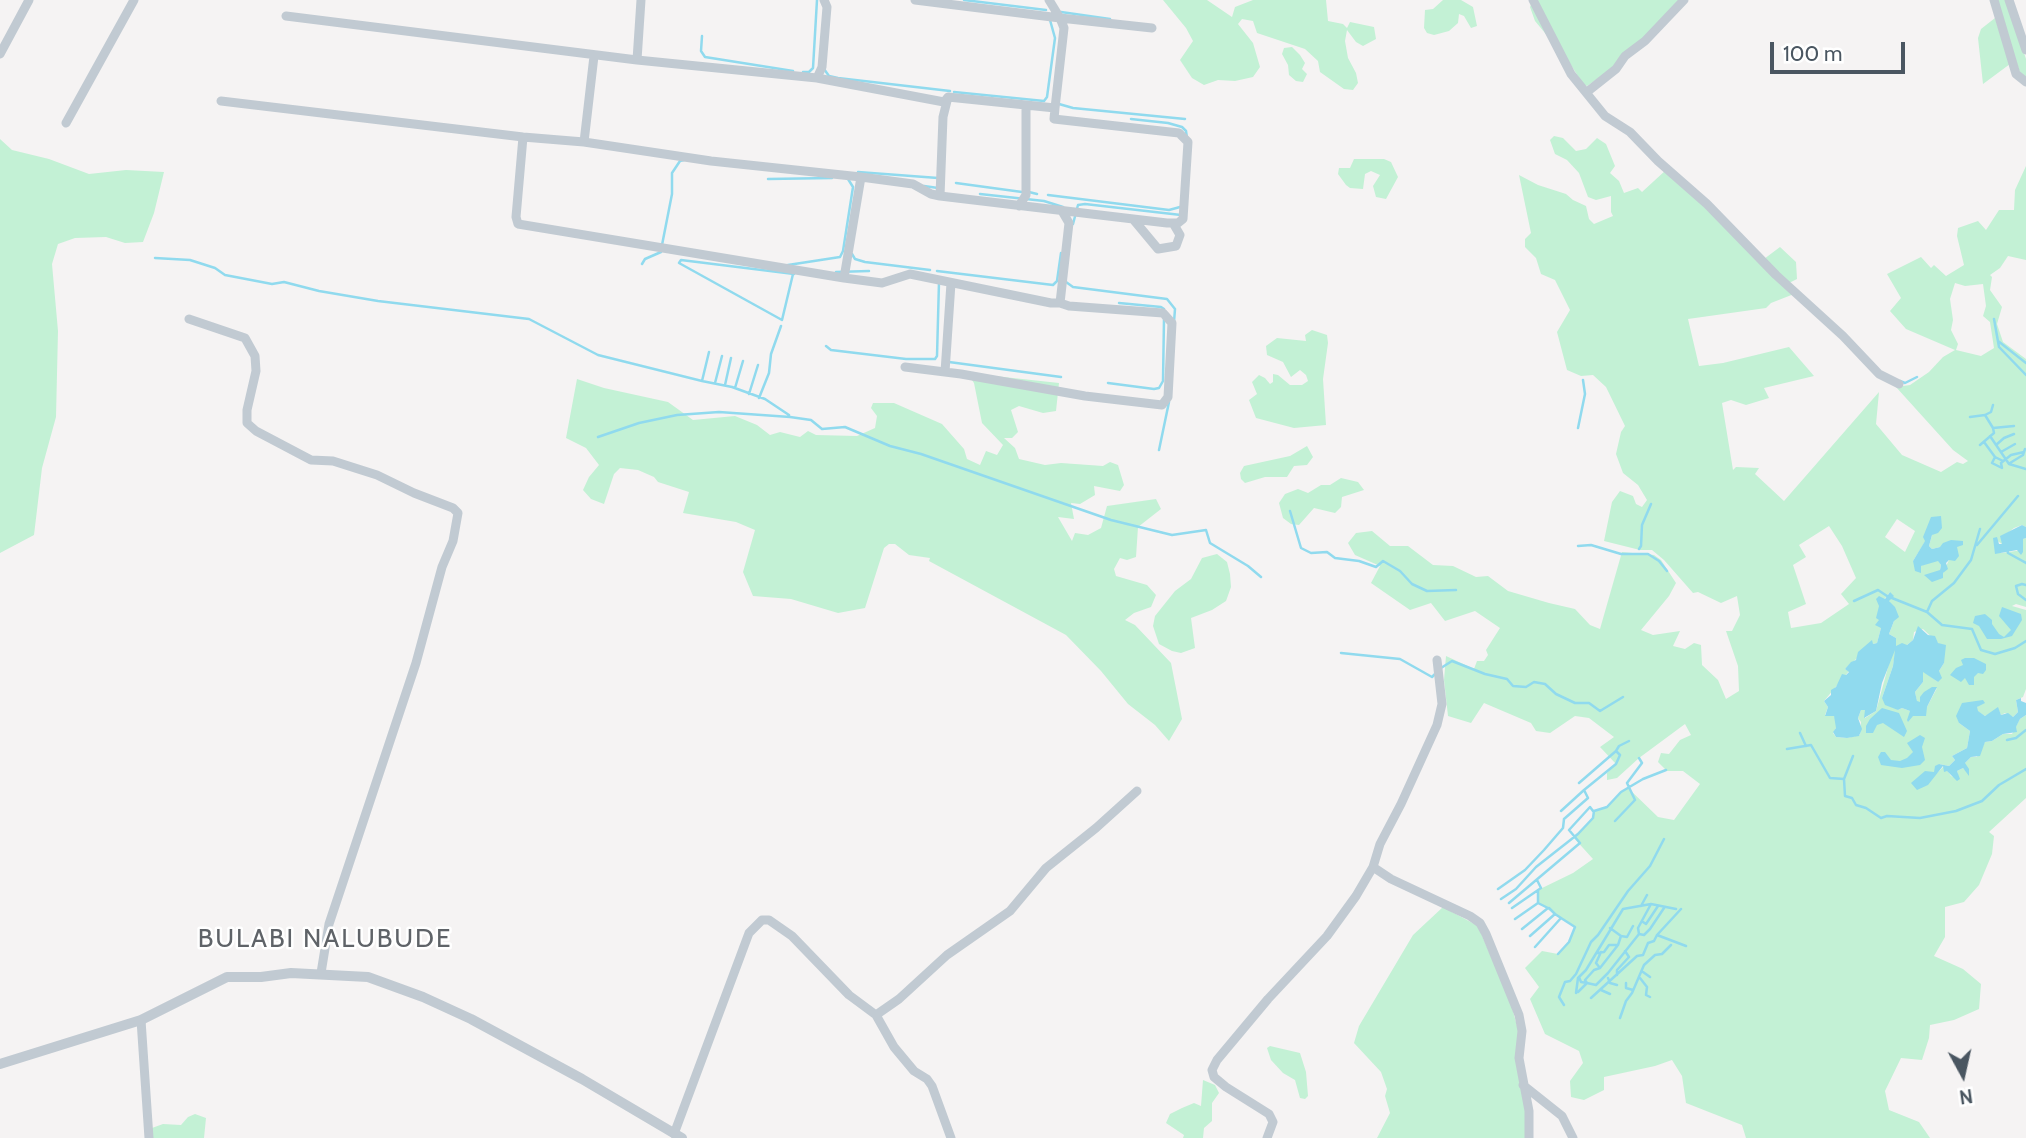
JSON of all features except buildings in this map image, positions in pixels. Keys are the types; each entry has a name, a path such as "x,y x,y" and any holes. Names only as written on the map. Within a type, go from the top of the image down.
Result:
{"street":[{"path":"0,54 29,0"},
{"path":"66,123 134,0"},
{"path":"638,60 641,0"},
{"path":"817,78 822,66 827,7 824,0"},
{"path":"915,0 951,2 1152,28"},
{"path":"221,101 861,177 913,184 940,196 1019,206 1172,223 1183,219 1188,142 1179,133 1054,119 1064,28 1049,0"},
{"path":"1533,0 1571,74 1605,116 1630,132 1707,204 1776,275 1880,374 1899,384"},
{"path":"1587,93 1616,69 1625,56 1645,41 1684,0"},
{"path":"1994,0 2016,74 2026,82"},
{"path":"2009,0 2026,50"},
{"path":"286,16 426,32 594,56 817,78 944,102 948,97"},
{"path":"584,142 594,56"},
{"path":"948,97 1055,108"},
{"path":"940,196 943,117 948,97"},
{"path":"1019,206 1026,195 1026,107"},
{"path":"523,137 516,217 518,224 882,283 910,274 1069,306 1163,313 1172,323 1168,397 1162,405 1085,396 905,367"},
{"path":"844,278 861,177"},
{"path":"1062,211 1069,223"},
{"path":"1060,303 1069,223 1078,213"},
{"path":"1133,219 1158,249 1176,246 1180,235 1172,223"},
{"path":"945,372 951,283"},
{"path":"189,318 245,338 255,356 257,371 247,410 247,423 256,431 312,460 333,461 377,475 414,494 453,508 458,513 453,541 442,568 416,663 329,924 321,973"},
{"path":"1268,1138 1272,1122 1269,1114 1226,1087 1214,1077 1212,1070 1217,1060 1268,999 1327,936 1373,867 1380,844 1437,725 1442,704 1437,660"},
{"path":"876,1015 894,1003 947,955 1010,911 1046,868 1096,828 1137,790"},
{"path":"1373,867 1391,879 1460,910 1480,923 1520,1015 1522,1031 1519,1058 1530,1124 1529,1138"},
{"path":"0,1064 141,1020 227,977 261,977 290,972 368,977 423,997 529,1050 678,1136 749,933 762,920 769,920 792,936 849,995 876,1015 894,1047 932,1086 951,1138"},
{"path":"141,1020 149,1138"},
{"path":"1523,1085 1562,1116 1573,1138"}],"green space":[{"path":"1163,0 1207,0 1232,17 1235,7 1253,0 1326,0 1328,21 1343,24 1347,28 1350,22 1374,27 1376,39 1363,46 1356,42 1347,30 1345,41 1348,58 1358,83 1353,90 1344,89 1320,72 1318,61 1305,49 1257,33 1253,21 1242,19 1238,24 1253,43 1260,67 1253,77 1235,81 1218,80 1204,85 1192,78 1180,60 1193,41"},
{"path":"1443,0 1461,0 1473,7 1477,26 1471,28 1464,16 1459,14 1458,23 1449,31 1434,35 1427,33 1424,28 1425,10 1433,9"},
{"path":"1533,0 1684,0 1613,68 1587,86 1535,21 1530,7"},
{"path":"1997,0 2007,0 2026,59 2026,80 2020,73"},
{"path":"1995,18 2010,64 1983,84 1978,38 1981,29"},
{"path":"1292,47 1305,63 1302,69 1307,74 1303,82 1296,81 1289,75 1288,65 1282,54 1284,48"},
{"path":"1554,136 1563,138 1576,151 1586,149 1597,138 1606,144 1615,166 1610,173 1619,181 1624,193 1638,188 1642,192 1666,170 1794,294 1771,303 1766,308 1688,319 1699,366 1789,347 1814,376 1764,388 1769,398 1746,405 1731,400 1722,403 1733,470 1736,467 1759,468 1755,474 1784,501 1879,392 1876,424 1902,455 1941,472 1957,462 1963,464 1968,461 1953,450 1896,387 1910,385 1955,350 1906,329 1890,311 1901,298 1887,274 1921,257 1931,268 1934,265 1946,276 1964,265 1957,236 1958,228 1978,221 1986,230 1999,210 2014,210 2015,190 2026,166 2026,260 2008,256 2000,268 1990,275 1990,290 2002,307 1997,324 2003,342 2026,359 2026,527 2022,525 2014,528 2005,535 2002,544 1993,538 2001,553 2023,550 2021,545 2026,538 2026,607 2016,604 2012,606 2026,610 2026,689 2023,697 2016,700 2018,712 2013,717 2005,713 2001,715 1998,709 1985,716 1977,711 1983,700 1959,723 1970,731 1967,748 1952,756 1955,760 1949,766 1939,764 1937,773 1944,766 1951,776 1959,779 1957,771 1963,768 1965,770 1965,763 1971,757 1977,757 1985,742 2003,734 2012,734 2020,719 2026,715 2026,798 1989,832 1994,836 1992,854 1979,885 1964,902 1945,907 1945,937 1934,956 1963,969 1981,984 1979,1009 1954,1020 1930,1025 1922,1060 1901,1058 1885,1091 1889,1110 1919,1122 1930,1138 1746,1138 1742,1125 1686,1103 1682,1076 1672,1060 1604,1077 1604,1090 1584,1100 1571,1097 1570,1081 1583,1063 1579,1051 1545,1034 1530,999 1539,987 1525,968 1542,951 1558,954 1569,942 1575,927 1538,903 1538,890 1573,873 1593,859 1573,837 1593,818 1594,811 1607,807 1628,788 1658,817 1674,820 1700,784 1683,771 1667,771 1658,762 1661,753 1669,754 1680,740 1691,735 1685,724 1617,778 1607,780 1607,773 1616,764 1600,747 1614,737 1589,718 1575,716 1550,733 1536,731 1531,723 1484,703 1471,723 1448,716 1444,680 1446,656 1474,669 1477,661 1484,661 1488,655 1486,650 1500,628 1475,611 1445,621 1431,603 1410,610 1371,583 1380,566 1355,555 1348,543 1356,533 1372,531 1390,546 1408,546 1433,565 1453,566 1476,577 1488,576 1508,591 1575,609 1590,625 1600,629 1622,552 1654,555 1661,560 1676,583 1669,596 1641,630 1653,635 1680,631 1673,646 1685,649 1694,643 1701,645 1702,665 1718,680 1726,699 1739,691 1738,666 1726,631 1732,631 1740,615 1737,596 1721,603 1698,592 1693,593 1652,550 1640,550 1604,541 1612,502 1620,491 1633,496 1636,504 1642,507 1647,500 1638,485 1623,473 1616,454 1625,426 1606,387 1593,375 1581,376 1567,370 1557,332 1570,310 1555,280 1541,274 1536,258 1525,247 1525,239 1531,233 1519,175 1538,185 1566,194 1586,206 1589,219 1594,224 1613,216 1611,196 1596,200 1588,197 1579,173 1567,160 1555,154 1550,140","holes":["1955,283 1965,286 1983,284 1986,306 1983,316 1990,322 1994,348 1981,356 1956,350 1958,344 1951,330 1953,320 1950,299","1941,516 1929,546 1932,549 1940,547 1949,560 1943,573 1938,560 1920,566 1913,561","1897,519 1915,531 1905,552 1885,537","1829,526 1842,546 1856,578 1841,594 1849,604 1821,623 1791,628 1788,612 1806,604 1793,565 1806,557 1799,545","1890,592 1889,601 1894,621 1889,634 1896,638 1876,711 1865,718 1865,709 1861,710 1858,718 1861,722 1860,735 1836,737 1833,733 1836,720 1834,716 1825,715 1828,707 1824,701 1849,671 1845,669 1877,643 1881,628 1879,606","1923,629 1940,645 1944,663 1939,671 1938,682 1923,671 1923,682 1915,692 1917,702 1921,702 1937,688 1927,707 1912,716 1910,711 1902,708 1898,710 1882,698 1893,666 1896,647 1907,645 1913,640 1914,632"]},
{"path":"0,139 12,150 49,159 89,174 126,170 164,172 154,213 143,242 125,243 106,237 75,238 58,244 52,264 58,331 56,417 42,468 34,535 0,553"},
{"path":"1354,159 1384,159 1391,162 1398,177 1386,199 1376,197 1373,186 1380,175 1371,171 1365,174 1363,189 1346,185 1338,174 1339,168 1350,168"},
{"path":"1780,247 1796,262 1797,279 1787,284 1764,259"},
{"path":"1312,330 1327,335 1323,379 1326,425 1294,428 1256,418 1249,400 1257,394 1252,382 1259,375 1270,384 1273,382 1273,374 1290,385 1302,385 1308,381 1300,370 1291,377 1283,362 1267,355 1266,346 1277,338 1306,341 1305,335"},
{"path":"967,373 1059,383 1056,411 1043,413 1019,406 1011,410 1018,432 1012,438 1004,438 1015,448 1019,459 1045,465 1061,463 1103,466 1110,462 1118,465 1124,485 1120,491 1094,486 1095,495 1080,504 1071,503 1074,519 1058,517 1072,541 1075,533 1088,535 1101,528 1107,506 1156,499 1161,509 1138,527 1136,557 1127,560 1120,558 1114,569 1116,576 1147,585 1156,595 1151,607 1134,613 1125,620 1135,625 1171,663 1182,719 1169,741 1155,725 1128,704 1066,635 929,561 930,558 909,555 895,544 884,548 865,608 838,613 791,599 753,596 743,572 755,530 736,522 683,513 689,492 658,482 654,477 638,470 620,468 614,474 604,504 591,499 583,490 599,465 586,448 566,438 577,379 604,388 668,402 693,420 735,416 757,425 770,435 780,432 800,437 808,431 816,435 857,436 875,428 877,416 871,408 873,403 894,403 942,424 964,449 967,459 980,465 986,451 997,455 1003,445 982,423 974,383"},
{"path":"1307,446 1313,457 1307,465 1294,466 1287,477 1265,477 1245,483 1241,479 1240,473 1244,466 1290,456"},
{"path":"1341,478 1358,482 1364,490 1342,497 1341,507 1335,513 1314,508 1299,525 1291,524 1283,518 1279,503 1285,494 1298,489 1308,493"},
{"path":"1217,554 1227,562 1230,574 1231,587 1226,601 1191,618 1195,648 1181,653 1159,644 1153,626 1155,616 1175,591 1191,579 1202,558"},
{"path":"1443,907 1478,926 1511,1004 1519,1033 1519,1078 1527,1121 1525,1138 1377,1138 1390,1113 1385,1096 1387,1089 1381,1072 1354,1043 1359,1026 1413,935"},
{"path":"1270,1046 1300,1053 1306,1072 1308,1096 1305,1099 1300,1098 1295,1080 1283,1073 1271,1060 1267,1048"},
{"path":"1203,1080 1215,1085 1219,1093 1212,1103 1212,1121 1204,1128 1203,1138 1183,1138 1184,1135 1166,1123 1170,1114 1182,1108 1194,1103 1201,1106"},
{"path":"195,1114 206,1118 204,1138 153,1138 152,1128 163,1124 181,1125"}],"water":[{"path":"1941,516 1942,528 1932,535 1929,546 1932,549 1940,547 1951,540 1963,541 1963,545 1957,547 1959,556 1955,561 1949,560 1946,563 1948,569 1943,573 1943,578 1932,582 1924,575 1940,570 1938,561 1921,566 1921,573 1915,571 1913,561 1925,541 1923,537 1931,517"},
{"path":"2022,525 2026,527 2026,538 2023,539 2021,555 2017,550 1995,554 1993,538 1997,537 1999,544 2002,544 2000,536"},
{"path":"1890,592 1894,596 1889,601 1899,617 1894,621 1889,634 1896,638 1896,646 1902,643 1907,645 1913,640 1918,626 1928,635 1935,636 1938,643 1946,645 1944,663 1939,671 1942,678 1938,682 1923,672 1923,682 1915,692 1917,701 1920,702 1924,692 1937,687 1927,707 1926,716 1913,716 1908,722 1910,711 1885,705 1882,698 1893,666 1895,650 1882,683 1876,711 1864,718 1865,710 1861,710 1858,718 1862,729 1859,736 1836,737 1833,732 1836,728 1834,716 1825,716 1828,707 1824,701 1831,695 1831,690 1836,687 1842,674 1849,672 1845,669 1856,660 1858,652 1872,640 1873,644 1877,643 1881,628 1875,625 1879,620 1876,618 1879,606 1876,599 1879,596 1885,599"},
{"path":"2002,607 2021,614 2022,620 2012,636 2001,639 1987,639 1979,626 1973,623 1975,616 1985,614 2004,637 2011,630 1999,616"},
{"path":"1974,658 1986,664 1983,674 1978,673 1974,677 1974,685 1969,685 1965,678 1961,682 1950,675 1963,665 1961,660"},
{"path":"2021,698 2021,701 2026,703 2026,715 2020,719 2017,732 2003,734 1985,742 1980,756 1971,757 1965,763 1969,776 1963,768 1957,771 1960,779 1957,781 1947,771 1944,772 1943,766 1928,785 1917,790 1911,783 1925,771 1934,772 1935,766 1939,764 1949,766 1955,760 1952,756 1967,748 1970,731 1959,723 1956,716 1962,703 1983,700 1985,703 1977,707 1985,716 1998,707 2001,715 2008,713 2013,717 2018,712 2016,700"},
{"path":"1882,708 1899,713 1907,731 1904,737 1883,723 1877,725 1873,733 1866,733 1870,719"},
{"path":"1920,735 1925,738 1922,747 1925,760 1920,765 1902,768 1881,765 1878,757 1881,752 1885,752 1891,760 1900,761 1907,758 1913,752 1907,743"}],"waterway":[{"path":"803,72 809,72 813,68 817,0"},
{"path":"964,0 1046,10"},
{"path":"1061,12 1110,19"},
{"path":"954,92 1044,101 1047,97 1055,38 1050,20"},
{"path":"702,36 701,51 705,57 793,71"},
{"path":"824,69 829,76 838,78 950,91"},
{"path":"1059,104 1073,108 1185,119"},
{"path":"1131,119 1182,127 1187,138"},
{"path":"662,245 672,194 672,173 680,161 684,160"},
{"path":"858,172 938,178"},
{"path":"768,179 832,178"},
{"path":"788,265 840,257 853,187 848,179"},
{"path":"956,183 1022,192"},
{"path":"924,186 938,188"},
{"path":"1029,192 1037,194"},
{"path":"980,194 1044,201 1063,207"},
{"path":"1048,195 1169,210 1180,207"},
{"path":"1073,224 1078,205 1085,204 1181,215"},
{"path":"642,264 645,259 661,252"},
{"path":"937,271 1053,285 1057,281 1061,253"},
{"path":"852,254 855,259 865,262 930,270"},
{"path":"155,258 190,260 215,268 225,275 272,284 284,282 378,301 529,319 598,355 732,387 765,399 789,415"},
{"path":"793,274 782,320 679,263 681,260 794,274"},
{"path":"836,272 869,271"},
{"path":"826,346 831,350 906,359 935,359 939,282"},
{"path":"1066,282 1073,287 1167,299 1175,309 1174,322"},
{"path":"1119,303 1164,309"},
{"path":"1108,383 1159,388 1163,381 1164,319"},
{"path":"1994,319 1999,347 2026,375"},
{"path":"759,398 769,373 771,354 781,326"},
{"path":"1998,341 2026,363"},
{"path":"702,381 709,352"},
{"path":"715,383 722,356"},
{"path":"725,385 731,358"},
{"path":"735,388 743,361"},
{"path":"949,362 1061,377"},
{"path":"749,394 758,365"},
{"path":"1900,381 1905,383 1917,377"},
{"path":"1578,428 1585,394 1583,380"},
{"path":"1159,450 1169,402"},
{"path":"1985,415 1991,412 1993,405"},
{"path":"598,437 639,423 677,415 719,412 811,420 822,429 845,427 890,446 921,454 1111,520 1172,535 1206,530 1210,543 1261,577"},
{"path":"1970,417 1985,415 1993,428 1994,433 1980,445"},
{"path":"1993,428 2014,426"},
{"path":"1996,445 2014,434"},
{"path":"1990,436 2009,464 2026,469"},
{"path":"1984,442 1995,457 2003,461"},
{"path":"2001,452 2015,444"},
{"path":"2010,463 2023,455 2025,449"},
{"path":"1995,457 1992,463 2002,468 2001,463 2011,455 2024,452"},
{"path":"1977,545 2018,496"},
{"path":"1639,549 1642,525 1651,504"},
{"path":"1290,511 1301,548 1311,553 1327,552 1335,558 1359,561 1376,567 1383,561 1400,571 1412,584 1427,591 1456,590"},
{"path":"1927,612 1932,601 1954,583 1971,560 1980,529"},
{"path":"1578,546 1591,545 1621,554 1648,554 1659,561 1667,571"},
{"path":"2007,549 2008,553 2026,563"},
{"path":"2026,585 2016,586 2018,594 2026,600"},
{"path":"1854,601 1878,590 1927,612 1942,625 1972,629 1981,650 1995,654 2015,648 2026,641"},
{"path":"1341,653 1400,659 1432,677 1436,673"},
{"path":"1441,668 1452,661 1507,679 1513,686 1526,687 1534,682 1545,684 1556,694 1575,703 1589,703 1600,711 1623,697"},
{"path":"2007,740 2016,738 2026,730"},
{"path":"1800,733 1806,746"},
{"path":"1498,889 1525,870 1544,850 1563,828 1564,819 1588,798 1584,790 1616,764 1620,755 1616,751 1619,746 1629,741"},
{"path":"1787,749 1811,745 1830,778 1844,779"},
{"path":"1579,783 1616,751"},
{"path":"1853,756 1844,779 1845,796 1881,818 1920,818 1956,811 1982,801 1999,785 2026,769"},
{"path":"1615,821 1635,800 1627,783 1642,763 1639,758"},
{"path":"1501,899 1578,834 1593,818 1594,811 1607,807 1621,792 1643,779 1666,770"},
{"path":"1561,811 1584,790"},
{"path":"1509,903 1580,843 1569,830 1590,807 1593,811"},
{"path":"1564,1005 1559,997 1565,982 1570,981 1576,974 1591,942 1650,866 1664,839"},
{"path":"1512,908 1541,888 1537,880"},
{"path":"1515,919 1538,903 1538,890"},
{"path":"1641,906 1647,895"},
{"path":"1522,929 1548,908 1538,903"},
{"path":"1578,992 1587,983 1596,985 1608,973 1639,934 1638,928 1651,904"},
{"path":"1576,993 1578,978 1586,970 1623,909 1651,904 1676,909"},
{"path":"1643,922 1646,924 1658,906"},
{"path":"1530,936 1555,914 1549,908"},
{"path":"1639,934 1644,935 1650,929 1664,908"},
{"path":"1591,998 1637,956 1643,955 1648,943 1654,941 1681,909"},
{"path":"1535,947 1561,918 1555,914"},
{"path":"1558,954 1569,942 1575,927 1561,918"},
{"path":"1579,977 1581,982 1587,983 1585,980 1594,970 1600,968 1618,945 1621,936 1627,937 1633,926"},
{"path":"1610,928 1621,936"},
{"path":"1657,935 1686,946"},
{"path":"1597,953 1604,952 1609,945 1618,945"},
{"path":"1620,1018 1644,965 1671,945"},
{"path":"1617,975 1617,970 1629,957 1625,951"},
{"path":"1600,968 1596,963 1601,952"},
{"path":"1643,972 1650,977"},
{"path":"1608,978 1610,983 1617,985"},
{"path":"1640,978 1647,987 1646,995 1650,997"},
{"path":"1626,983 1626,988 1633,990"},
{"path":"1601,990 1610,994"}],"district":[{"name":"BULABI NALUBUDE","path":"325,939"}]}
